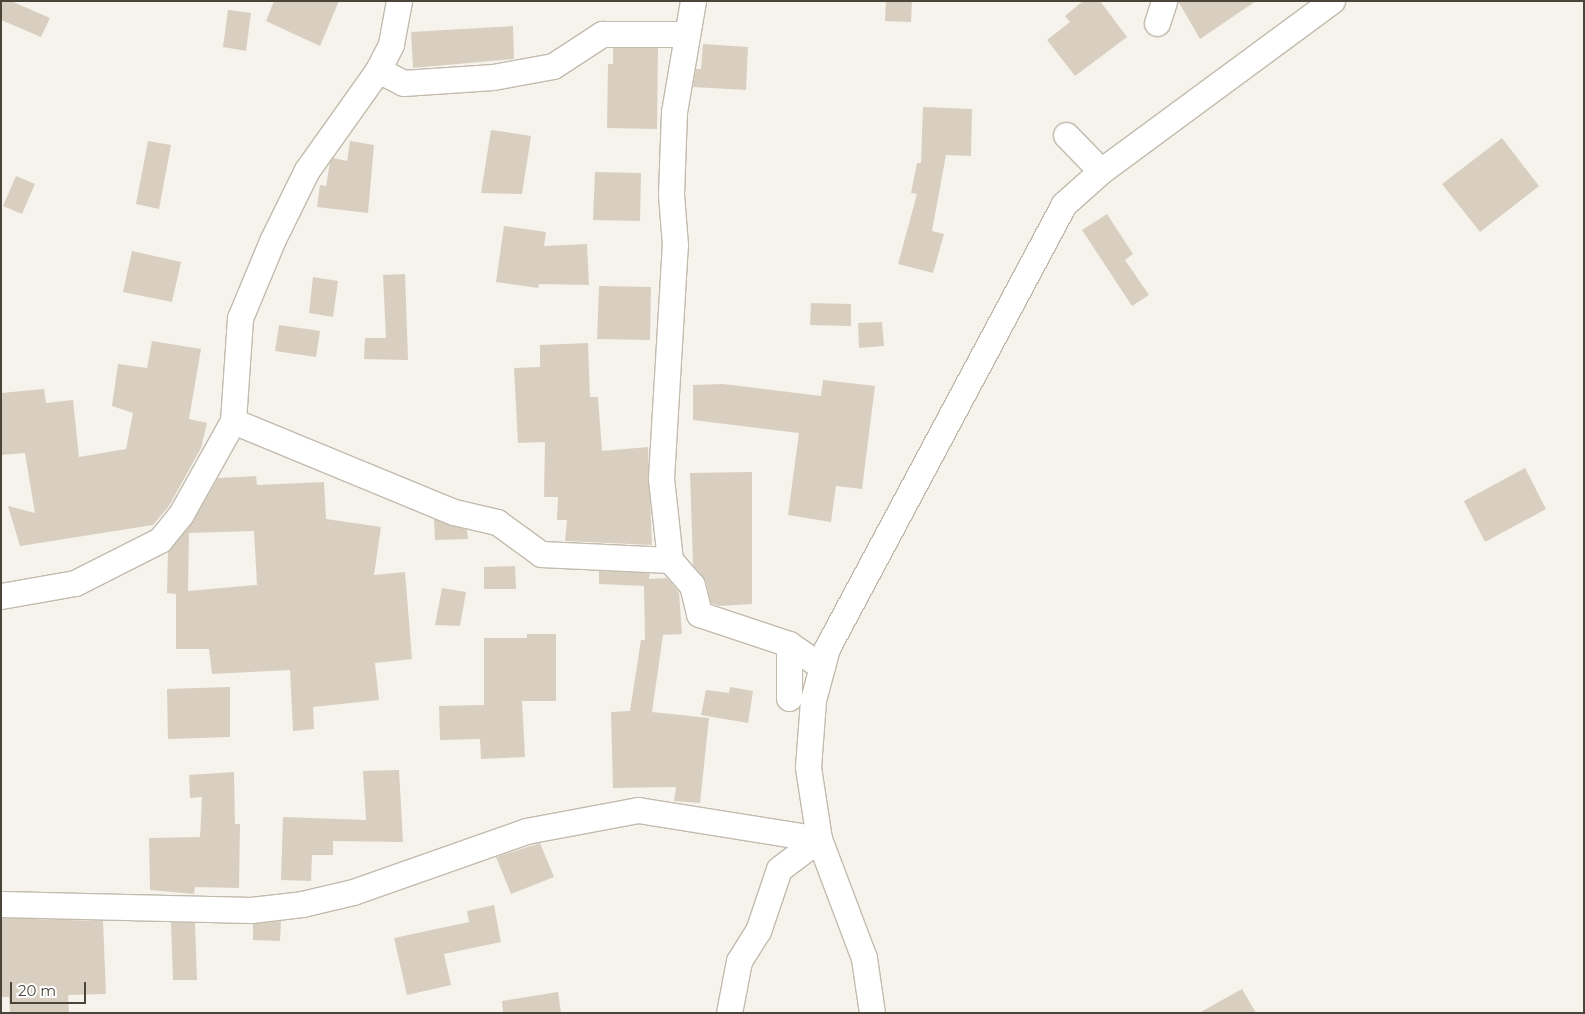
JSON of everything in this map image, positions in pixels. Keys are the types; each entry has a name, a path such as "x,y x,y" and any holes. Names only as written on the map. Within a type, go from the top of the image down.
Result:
{"street":[{"path":"1,596 75,583 160,540 181,514 233,421 240,318 272,240 307,170 378,70 391,44 399,1"},
{"path":"693,1 674,112 671,194 675,245 662,478 670,560 692,585 698,614 789,644 822,667"},
{"path":"872,1013 864,958 819,839 808,767 813,700 827,648 1064,204 1101,171 1332,1"},
{"path":"378,70 402,83 493,77 553,66 602,34 687,34"},
{"path":"1066,135 1101,171"},
{"path":"233,421 454,512 497,522 542,554 670,560"},
{"path":"789,644 789,698"},
{"path":"1,904 251,910 302,904 353,892 526,831 638,810 819,839"},
{"path":"729,1013 739,960 758,931 779,869 819,839"}],"building":[{"path":"1,1 11,1 50,18 41,37 1,20"},
{"path":"274,1 339,1 320,46 266,21"},
{"path":"886,1 912,1 911,22 885,21"},
{"path":"1083,1 1100,1 1127,37 1075,76 1047,40 1070,22 1065,16"},
{"path":"1178,1 1256,1 1200,39"},
{"path":"228,10 251,13 246,51 223,47"},
{"path":"513,26 514,59 413,68 411,32"},
{"path":"703,44 748,47 746,90 693,87 696,69 701,69"},
{"path":"613,48 658,48 657,129 607,128 608,64 613,64"},
{"path":"923,107 972,109 971,156 946,155 932,231 944,234 933,273 898,264 917,194 911,193 917,163 921,163"},
{"path":"491,130 531,136 522,194 481,193"},
{"path":"1502,138 1539,186 1480,232 1442,184"},
{"path":"148,141 171,145 159,209 136,204"},
{"path":"350,141 374,145 368,213 317,207 320,185 326,186 330,162 333,158 347,161"},
{"path":"595,172 641,173 640,221 593,220"},
{"path":"16,176 35,184 22,214 3,206"},
{"path":"1107,214 1133,254 1125,260 1149,295 1132,306 1082,230"},
{"path":"504,226 546,232 544,246 587,244 589,285 539,284 538,288 496,282"},
{"path":"132,251 181,262 172,302 123,292"},
{"path":"405,274 408,360 364,359 365,338 386,338 383,275"},
{"path":"313,277 338,281 333,317 309,313"},
{"path":"599,286 651,287 650,340 597,339"},
{"path":"811,303 851,304 851,326 810,325"},
{"path":"882,322 884,346 859,348 858,323"},
{"path":"279,325 320,331 316,357 275,351"},
{"path":"152,341 201,349 189,419 207,423 201,448 169,506 153,525 20,546 8,506 35,513 25,453 1,455 1,393 44,389 46,403 73,400 79,457 126,449 133,413 112,406 118,364 147,368"},
{"path":"588,343 590,397 598,397 602,451 648,447 652,545 565,541 567,520 557,520 558,497 544,497 545,442 518,443 514,368 540,367 540,345"},
{"path":"823,380 875,386 862,489 836,486 831,522 788,515 799,433 693,420 693,385 723,384 821,396"},
{"path":"1525,468 1546,509 1485,542 1464,501"},
{"path":"752,472 752,604 719,606 711,603 706,581 693,565 690,473"},
{"path":"256,476 257,485 324,482 326,519 381,527 374,575 405,572 412,659 375,663 379,700 313,707 314,729 293,731 290,670 212,674 209,649 176,649 176,594 167,593 168,551 193,521 218,478","holes":["254,531 257,585 188,591 189,533"]},
{"path":"434,519 467,530 468,539 435,540"},
{"path":"515,566 516,589 484,589 484,567"},
{"path":"599,571 650,573 649,579 667,578 679,592 682,634 663,635 652,712 709,718 700,803 674,801 676,787 613,788 611,712 630,711 641,640 645,640 644,586 599,584"},
{"path":"442,588 466,592 460,626 435,625"},
{"path":"527,634 556,634 556,701 522,701 525,757 481,759 480,739 440,740 439,706 484,705 484,638 527,638"},
{"path":"230,687 230,737 168,739 167,689"},
{"path":"730,687 753,691 748,723 701,715 706,690 729,693"},
{"path":"399,770 403,842 333,841 333,855 312,855 311,881 281,880 283,817 366,820 363,771"},
{"path":"234,772 235,824 240,824 239,888 195,887 194,894 150,890 149,838 200,837 202,797 190,798 189,775"},
{"path":"540,843 554,877 511,894 496,857"},
{"path":"494,905 501,942 444,954 451,985 407,995 394,938 469,922 467,911"},
{"path":"1,918 103,921 106,994 68,995 69,1013 10,1013 9,997 1,997"},
{"path":"281,921 280,941 253,940 253,924"},
{"path":"171,922 195,923 197,980 173,980"},
{"path":"1242,989 1256,1013 1199,1013"},
{"path":"558,992 561,1013 503,1013 502,1001"}]}
